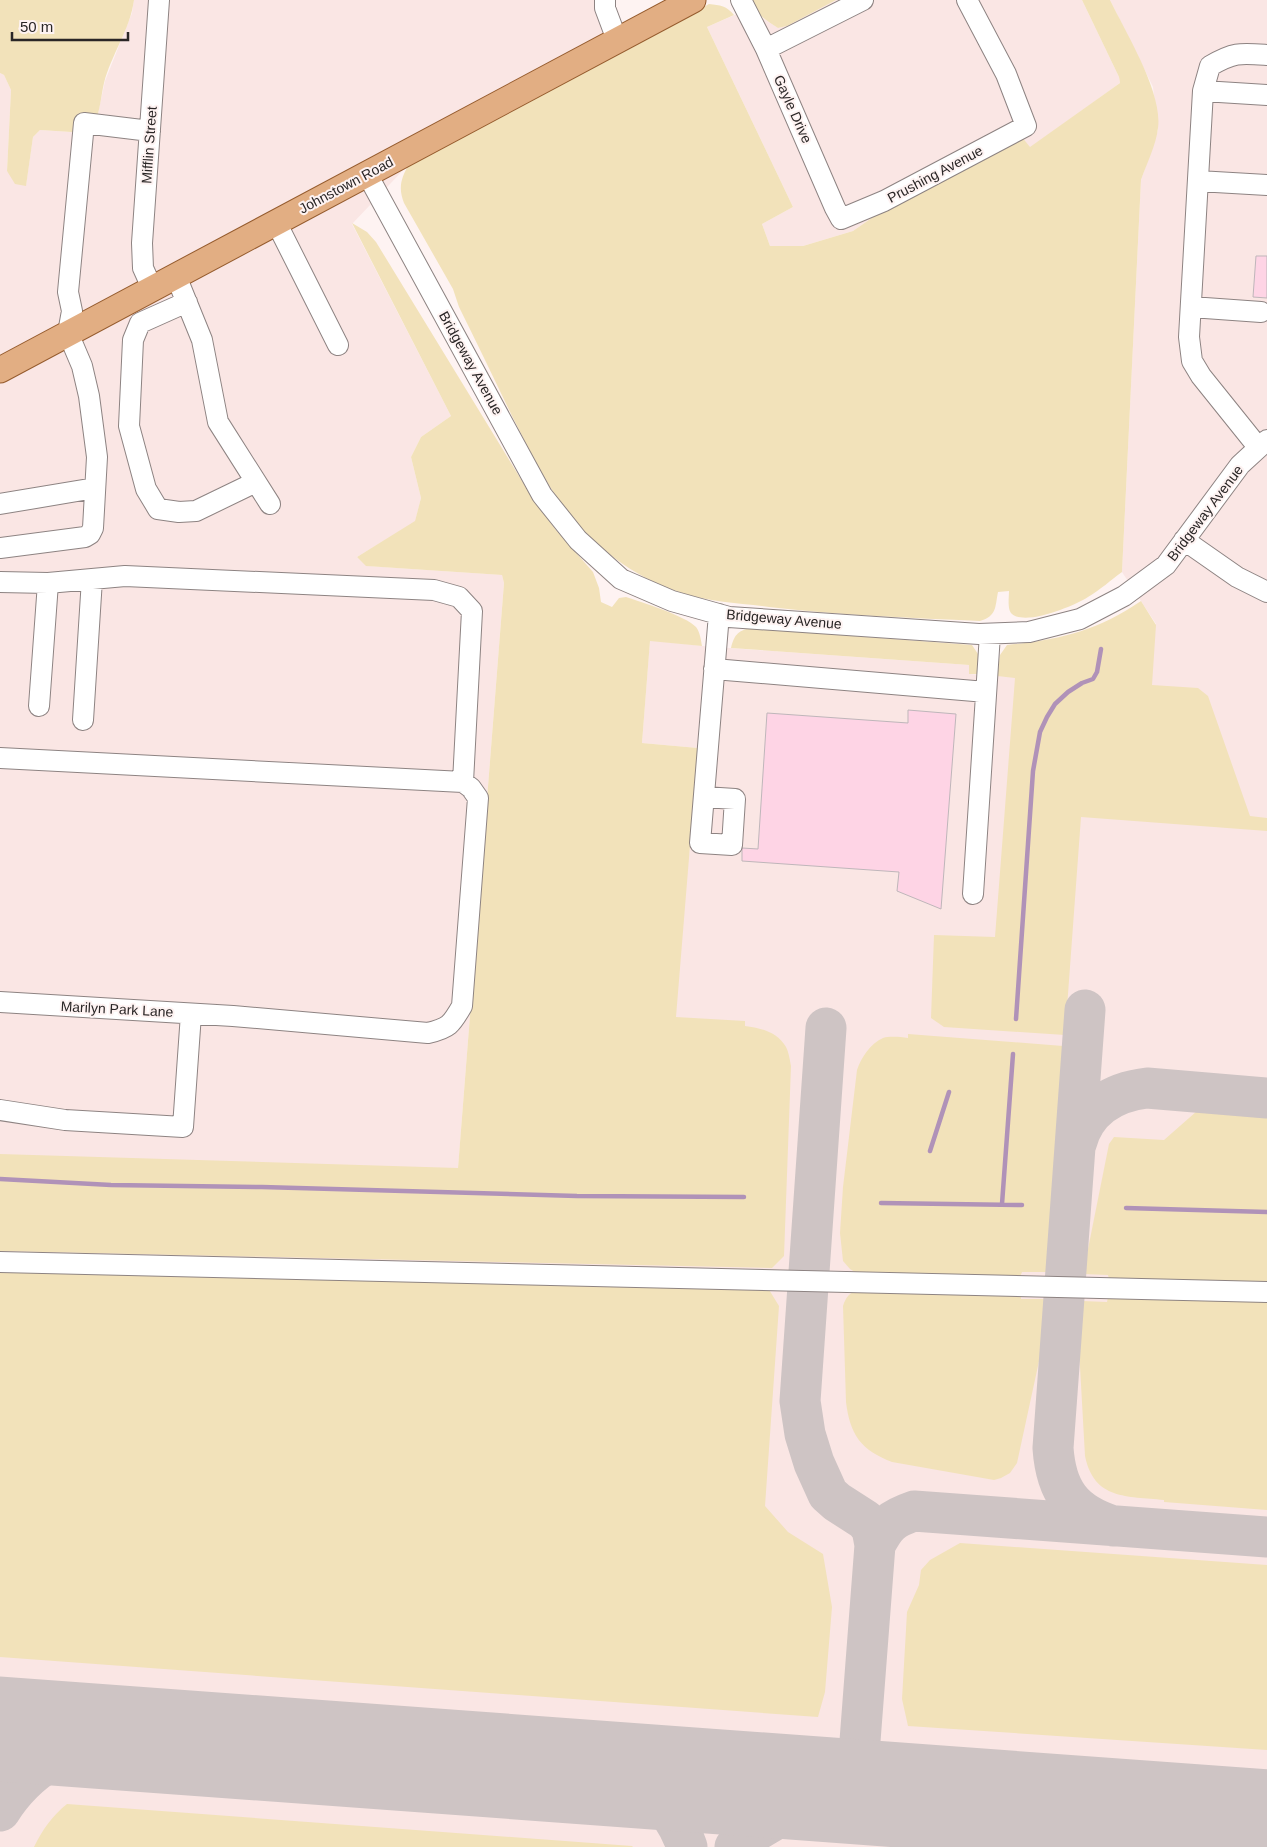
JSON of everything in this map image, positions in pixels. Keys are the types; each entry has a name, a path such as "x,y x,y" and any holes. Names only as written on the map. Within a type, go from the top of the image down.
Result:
{"main road":[{"name":"Johnstown Road","path":"0,370 693,0"}],"street":[{"name":"Mifflin Street","path":"152,288 143,268 142,243 159,0"},
{"path":"605,0 605,8 617,40"},
{"name":"Gayle Drive","path":"741,0 766,49 841,218"},
{"path":"766,49 863,0"},
{"name":"Prushing Avenue","path":"841,218 884,201 1026,126 1006,74 967,0"},
{"path":"1263,444 1201,376 1192,361 1189,337 1203,91 1210,66 1228,56 1246,54 1267,55"},
{"path":"1203,91 1267,96"},
{"path":"0,548 85,537 90,534 93,528 97,457 89,396 82,366 68,333 72,311 68,292 84,124 150,131"},
{"name":"Bridgeway Avenue","path":"367,174 542,495 578,540 621,579 672,601 719,614 749,618 990,634 1029,632 1080,619 1124,596 1166,565 1240,465 1263,444"},
{"path":"1198,181 1267,185"},
{"path":"276,222 338,345"},
{"path":"176,276 202,340 218,422 270,504"},
{"path":"128,301 140,323"},
{"path":"187,302 140,323 133,340 130,426 146,489 158,509 179,512 196,511 256,482"},
{"path":"1191,307 1261,312"},
{"path":"0,504 95,488"},
{"path":"1184,540 1237,576 1267,592"},
{"path":"0,582 48,584 125,576 434,590 459,598 472,611 463,782 0,758"},
{"path":"83,720 92,579"},
{"path":"39,706 48,584"},
{"path":"704,797 719,614"},
{"path":"973,894 990,634"},
{"path":"714,669 986,692"},
{"name":"Marilyn Park Lane","path":"0,1002 233,1016 428,1033 445,1029 455,1019 462,1006 478,798 471,788 463,782"},
{"path":"0,1110 65,1120 183,1127 191,1014"},
{"path":"0,1262 1267,1292"}],"shaded area":[{"path":"0,0 134,0 129,22 107,73 95,123 87,133 40,130 33,137 26,186 15,184 7,171 11,90 4,75 0,73"},
{"path":"134,0 612,0 612,7 631,48 409,164 352,224 451,416 421,437 411,457 421,498 415,522 357,557 367,566 502,575 504,583 458,1168 689,856 698,748 642,743 650,640 702,646 969,665 969,674 1015,677 1156,624 1122,572 1141,180 1158,130 1153,87 1110,0 1267,0 1267,1847 0,1847 0,73 4,75 11,90 7,171 26,185 33,137 40,130 87,133 95,127 105,81 132,13"},
{"path":"751,0 836,0 787,26 778,28 758,13"},
{"path":"836,0 1082,0 1119,77 1120,83 1030,148 1017,131 886,208 853,231 803,246 770,246 762,224 793,207 707,27 753,7 761,17 778,28 787,26"},
{"path":"1082,0 1110,0 1142,63 1155,98 1158,114 1158,128 1155,141 1141,180 1122,572 1081,601 1039,616 1028,618 1012,614 1009,607 1009,591 998,592 992,614 980,621 901,617 795,610 701,598 679,592 644,577 627,567 596,543 558,499 539,468 459,307 453,289 404,203 401,183 409,164 631,48 709,4 720,6 726,8 734,15 707,27 793,207 762,224 770,246 803,246 853,231 886,208 1017,131 1030,147 1120,83 1119,77"},
{"path":"352,223 367,232 376,242 533,499 556,530 593,572 599,588 601,602 612,607 619,598 626,597 683,618 696,627 698,631 702,646 650,641 642,743 698,748 676,1017 745,1021 745,1026 773,1034 786,1047 789,1054 791,1066 784,1256 772,1268 0,1251 0,1154 458,1168 504,583 502,575 366,566 357,557 415,521 421,498 411,457 421,437 451,416"},
{"path":"1141,601 1156,625 1152,685 1198,688 1208,696 1250,816 1267,818 1267,831 1081,817 1065,1035 944,1027 931,1018 934,935 995,937 1015,678 997,676 1000,655 1007,645 1061,637 1093,627"},
{"path":"750,628 972,645 978,654 978,674 969,674 969,665 731,648 733,640 737,635"},
{"path":"908,1034 1063,1046 1048,1272 1022,1272 1020,1277 858,1274 843,1261 840,1233 843,1187 857,1070 867,1052 878,1041 889,1037 908,1038"},
{"path":"1197,1111 1267,1116 1267,1282 1109,1279 1108,1275 1083,1274 1109,1144 1114,1137 1164,1140"},
{"path":"0,1269 768,1288 779,1306 765,1506 788,1532 823,1554 832,1607 825,1692 818,1717 0,1657"},
{"path":"858,1290 1021,1294 1021,1299 1046,1299 1044,1338 1017,1463 1010,1473 994,1480 892,1462 872,1452 859,1440 851,1424 846,1402 843,1306 848,1296"},
{"path":"1108,1297 1267,1300 1267,1510 1164,1502 1164,1500 1125,1496 1104,1488 1096,1481 1089,1470 1085,1456 1079,1349 1082,1301 1107,1302"},
{"path":"960,1543 1267,1565 1267,1750 908,1726 902,1699 907,1612 919,1585 921,1570 930,1560"},
{"path":"67,1804 633,1847 34,1847 48,1823"}],"building":[{"path":"1256,256 1267,256 1267,298 1253,297"},
{"path":"908,710 956,714 941,909 897,891 899,872 742,861 742,848 758,849 767,713 908,723"}],"waterway":[{"path":"1016,1019 1033,771 1040,732 1055,704 1068,692 1082,683 1093,679 1097,672 1101,649"},
{"path":"1002,1204 1013,1054"},
{"path":"930,1151 949,1092"},
{"path":"0,1179 111,1185 262,1187 577,1196 744,1197"},
{"path":"881,1203 1022,1205"},
{"path":"1126,1208 1267,1212"}],"taxiway":[{"path":"1085,1010 1053,1448 1058,1476 1062,1488 1069,1498 1087,1514 1113,1526"},
{"path":"826,1028 800,1401 805,1434 814,1463 828,1494 865,1520 872,1529 875,1545 860,1741"},
{"path":"1076,1144 1080,1131 1093,1112 1112,1098 1135,1090 1147,1088 1267,1098"},
{"path":"875,1545 882,1532 890,1523 914,1511 1267,1537"},
{"path":"0,1811 14,1792 30,1776 58,1756 88,1745 122,1738"},
{"path":"735,1847 754,1832 845,1778 853,1770 859,1755"},
{"path":"607,1773 635,1784 657,1799 674,1819 687,1847"},
{"path":"812,1806 845,1799 897,1795"}],"runway":[{"path":"0,1729 1267,1822"}]}
